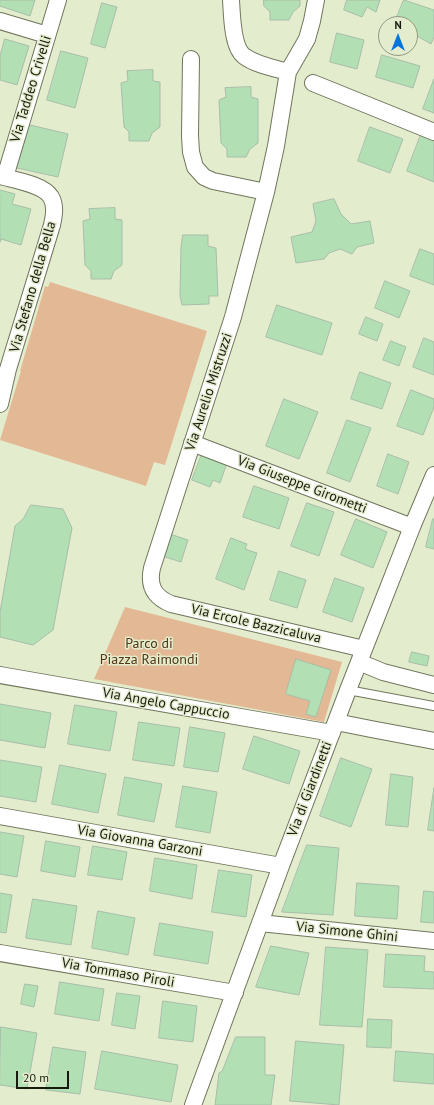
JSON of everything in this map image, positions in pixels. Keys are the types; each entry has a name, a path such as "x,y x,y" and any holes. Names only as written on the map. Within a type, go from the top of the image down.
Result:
{"street":[{"name":"Via Taddeo Crivelli","path":"2,177 58,0"},
{"path":"231,0 236,38 240,53 252,61 288,72"},
{"name":"Via Aurelio Mistruzzi","path":"153,590 150,579 152,568 231,324 266,192 279,132 288,72 306,39 312,21 316,0"},
{"path":"0,21 47,35"},
{"path":"191,59 190,136 191,152 195,167 204,177 213,181 266,192"},
{"path":"313,83 434,132"},
{"name":"Via Stefano della Bella","path":"0,404 4,368 46,247 52,225 54,209 52,198 45,191 36,186 2,177"},
{"name":"Via Giuseppe Girometti","path":"192,443 412,527"},
{"name":"Via di Giardinetti","path":"193,1105 281,866 361,656 434,475"},
{"name":"Via Ercole Bazzicaluva","path":"153,590 160,599 171,604 361,656 384,672 434,685"},
{"name":"Via Angelo Cappuccio","path":"0,674 334,727 371,729 434,741"},
{"name":"Via Giovanna Garzoni","path":"0,816 281,866"},
{"name":"Via Simone Ghini","path":"260,923 434,941"},
{"name":"Via Tommaso Piroli","path":"0,954 235,993"}],"lane":[{"path":"348,690 434,706"}],"green space":[{"path":"50,282 207,331 165,465 154,462 146,486 0,440 45,286 48,287"},
{"name":"Parco di Piazza Raimondi","path":"125,607 342,662 324,722 94,679","holes":["297,659 316,716 310,701 286,694"]}],"building":[{"path":"0,0 35,0 30,16 0,6"},
{"path":"264,0 300,0 300,6 293,12 289,20 270,20 270,12 264,6"},
{"path":"347,0 380,0 376,12 367,7 362,17 344,10"},
{"path":"404,0 434,10 434,37 431,44 418,37 418,16 397,16"},
{"path":"102,3 117,7 105,48 91,44"},
{"path":"337,33 364,40 357,69 330,62"},
{"path":"5,39 29,46 17,85 0,80 0,56"},
{"path":"61,51 88,58 75,108 47,100"},
{"path":"382,56 420,66 413,88 376,77"},
{"path":"153,70 153,81 160,82 160,127 152,133 149,141 129,141 129,132 124,127 121,83 128,81 127,71"},
{"path":"434,79 434,113 423,109"},
{"path":"251,87 251,97 258,99 258,143 250,149 246,157 227,157 227,149 221,143 219,100 226,97 225,88"},
{"path":"30,125 68,134 58,177 17,168"},
{"path":"370,127 403,139 390,173 358,161"},
{"path":"422,132 434,136 434,182 407,171"},
{"path":"0,190 15,194 12,204 31,209 21,245 1,239 0,242"},
{"path":"334,199 341,214 351,224 370,221 374,243 357,247 352,254 340,249 329,253 324,259 296,263 291,237 312,232 316,221 313,204"},
{"path":"115,208 115,219 122,220 122,265 114,271 111,279 91,279 91,271 85,265 83,221 90,219 89,209"},
{"path":"183,235 208,235 208,246 216,248 218,296 209,296 209,304 182,305 180,296 181,247"},
{"path":"420,249 434,254 434,285 410,276"},
{"path":"385,281 410,291 399,318 375,308"},
{"path":"277,305 332,323 322,355 266,337"},
{"path":"366,317 383,324 377,341 359,334"},
{"path":"424,338 434,342 434,375 413,367"},
{"path":"391,341 406,347 399,366 383,360"},
{"path":"360,372 391,383 382,409 351,399"},
{"path":"411,390 434,399 434,407 423,435 397,426"},
{"path":"284,399 318,412 299,459 266,446"},
{"path":"347,420 371,428 350,482 327,473"},
{"path":"202,454 227,463 220,483 213,480 210,487 192,480"},
{"path":"388,454 409,462 398,494 377,486"},
{"path":"254,486 289,498 279,529 243,517"},
{"path":"307,503 334,512 319,556 291,546"},
{"path":"31,505 63,509 72,528 53,630 33,645 0,637 0,612 15,526 23,519"},
{"path":"356,519 387,532 373,568 341,555"},
{"path":"434,519 434,549 426,547"},
{"path":"170,534 188,540 181,562 162,556"},
{"path":"231,538 247,544 245,549 257,553 244,590 216,579"},
{"path":"279,571 306,580 297,608 270,600"},
{"path":"335,578 364,588 352,622 323,612"},
{"path":"412,652 429,656 427,666 409,662"},
{"path":"296,659 331,670 316,717 306,714 310,701 286,694"},
{"path":"0,704 51,713 45,748 0,740"},
{"path":"75,705 117,712 110,751 68,744"},
{"path":"139,722 180,728 174,766 133,760"},
{"path":"190,727 225,733 218,772 184,767"},
{"path":"254,736 300,751 289,784 243,769"},
{"path":"341,758 372,769 351,827 320,816"},
{"path":"0,760 42,767 36,802 0,796"},
{"path":"60,765 106,774 98,813 52,804"},
{"path":"391,774 413,777 408,827 386,825"},
{"path":"125,777 162,784 154,822 118,815"},
{"path":"183,786 217,792 210,833 176,827"},
{"path":"434,788 434,831 428,830"},
{"path":"0,832 24,836 17,877 0,874"},
{"path":"46,841 80,847 75,877 41,871"},
{"path":"307,845 339,848 333,915 282,912"},
{"path":"93,846 127,852 122,880 88,875"},
{"path":"155,858 197,865 192,899 150,891"},
{"path":"219,870 252,875 246,917 212,912"},
{"path":"357,883 399,886 397,919 355,916"},
{"path":"424,891 434,892 434,923 421,922"},
{"path":"0,893 12,895 6,933 0,932"},
{"path":"33,899 77,906 71,945 26,938"},
{"path":"98,911 135,918 128,955 92,948"},
{"path":"160,923 213,932 208,964 154,955"},
{"path":"271,946 309,953 299,995 256,987"},
{"path":"326,947 368,950 362,1027 320,1025"},
{"path":"386,954 425,956 424,971 434,972 434,989 384,987"},
{"path":"60,982 104,989 99,1021 55,1014"},
{"path":"25,984 38,986 34,1007 21,1004"},
{"path":"117,993 140,996 135,1029 112,1025"},
{"path":"163,1001 197,1006 193,1042 159,1038"},
{"path":"368,1019 392,1020 391,1048 367,1047"},
{"path":"1,1027 37,1033 27,1089 0,1085"},
{"path":"236,1037 265,1037 265,1075 275,1075 271,1105 215,1105 219,1073 222,1071"},
{"path":"296,1041 344,1045 339,1105 290,1101"},
{"path":"53,1047 86,1052 80,1094 46,1090"},
{"path":"102,1051 178,1065 171,1102 95,1089"},
{"path":"396,1051 434,1054 434,1084 394,1081"}]}
